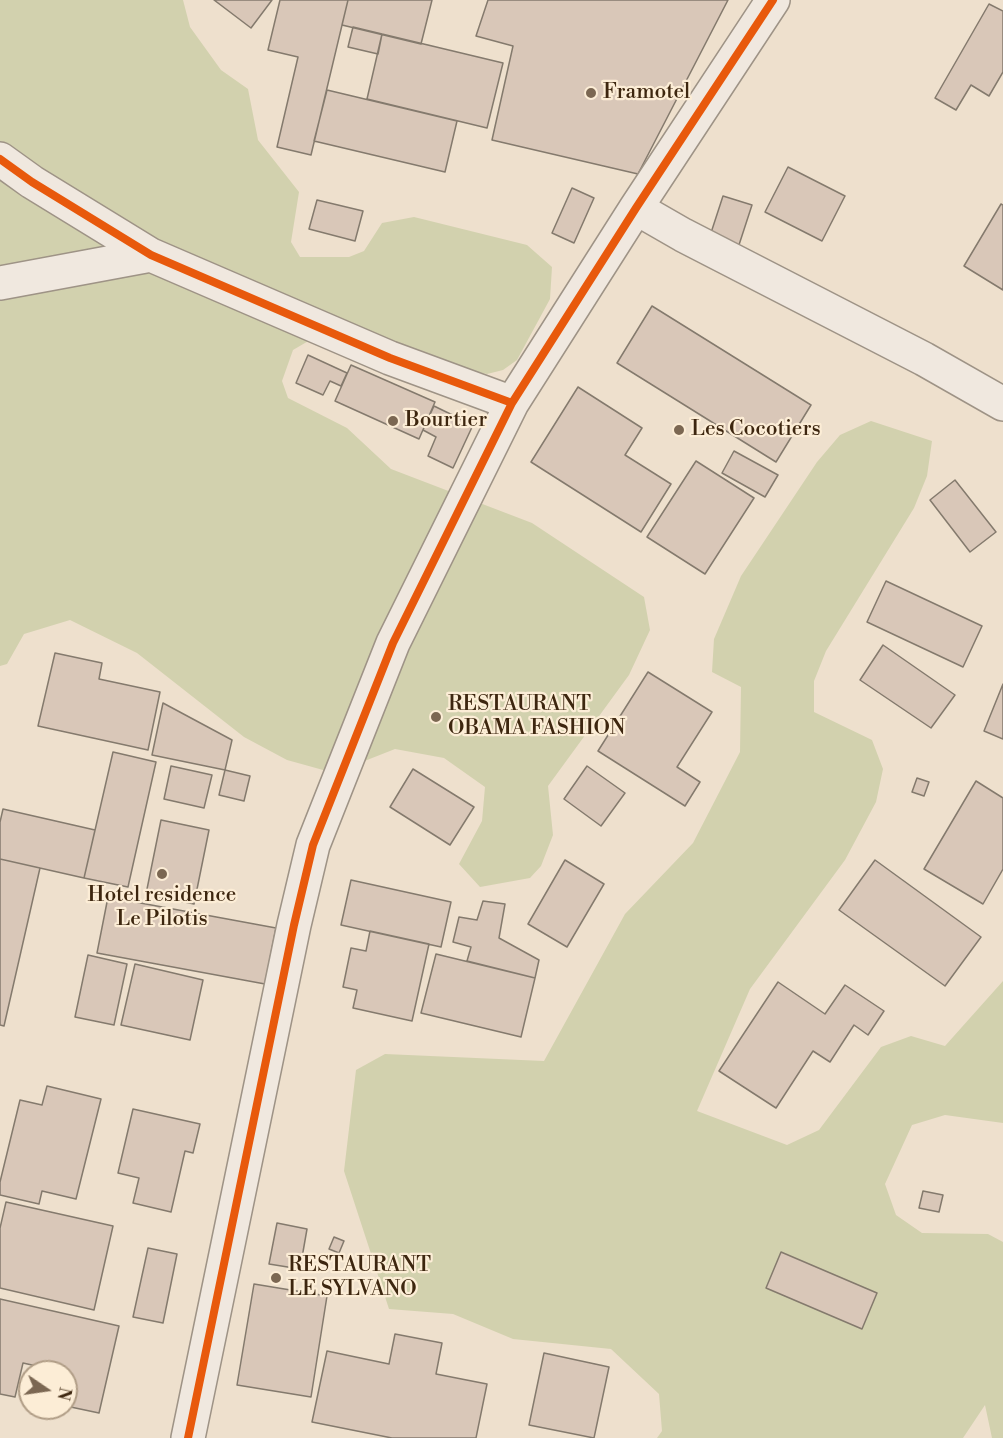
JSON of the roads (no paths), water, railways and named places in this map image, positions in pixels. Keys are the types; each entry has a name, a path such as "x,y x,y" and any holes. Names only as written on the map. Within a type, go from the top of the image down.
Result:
{"street":[{"path":"188,1438 294,925 313,845 393,643 512,403 636,208 773,0"},
{"path":"0,159 32,182 151,255 390,358 512,403"},
{"path":"636,208 683,235 924,359 1003,404"},
{"path":"0,283 151,255"}],"place":[{"name":"Framotel","path":"591,93"},
{"name":"Bourtier","path":"393,421"},
{"name":"Les Cocotiers","path":"679,430"},
{"name":"RESTAURANT OBAMA FASHION","path":"436,717"},
{"name":"Hotel residence Le Pilotis","path":"162,874"},
{"name":"RESTAURANT LE SYLVANO","path":"276,1278"}]}
